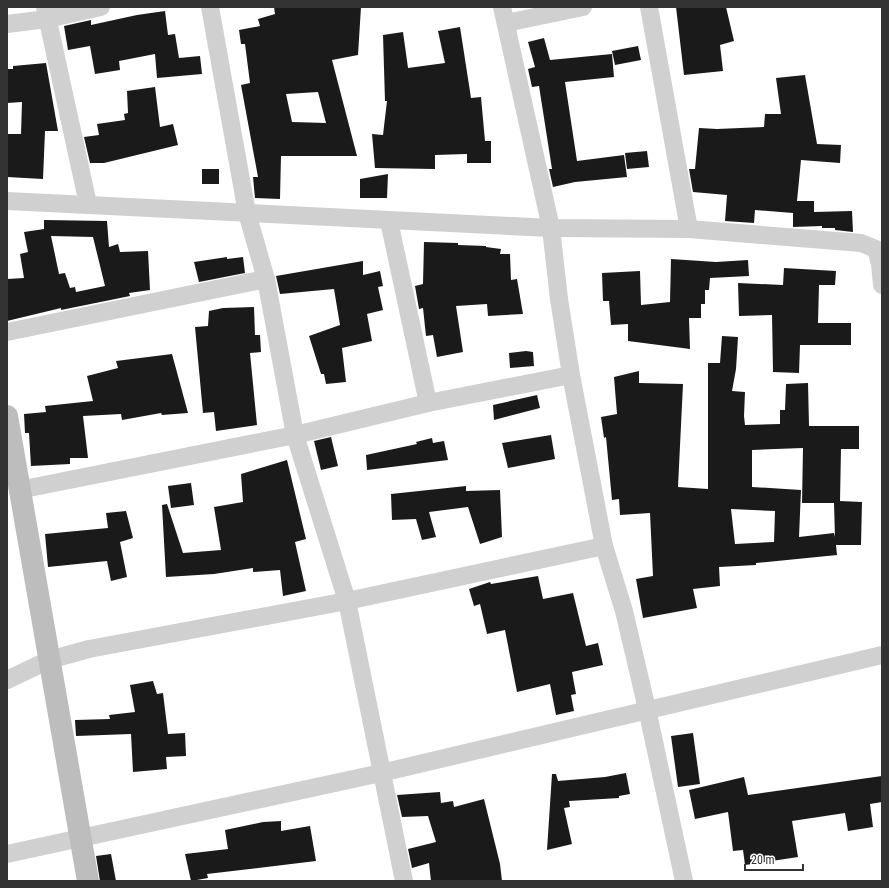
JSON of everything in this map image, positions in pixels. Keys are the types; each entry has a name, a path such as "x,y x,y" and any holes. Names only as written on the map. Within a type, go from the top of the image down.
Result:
{"main road":[{"path":"7,416 11,465 19,490 88,881"}],"street":[{"path":"7,24 46,13 101,7"},
{"path":"210,7 247,213 266,279 295,435 347,601 404,881"},
{"path":"583,7 504,15 551,228 559,299 571,376 604,546 624,611 648,709 684,881"},
{"path":"649,7 689,229"},
{"path":"46,13 88,204"},
{"path":"7,201 551,228 689,229 861,243 876,248 880,264 882,285"},
{"path":"389,221 428,403"},
{"path":"7,332 266,279"},
{"path":"19,490 295,435 428,403 571,376"},
{"path":"7,680 49,660 89,650 347,601 604,546"},
{"path":"7,854 381,773 881,653"}],"building":[{"path":"274,7 361,7 358,55 332,60 357,156 281,156 280,199 255,198 253,177 258,177 241,85 250,83 245,44 241,44 239,30 260,26 258,19 275,14","holes":["318,92 326,123 292,122 286,94"]},
{"path":"676,7 726,7 734,41 720,45 723,71 684,75"},
{"path":"165,11 168,35 175,34 179,58 200,56 202,74 157,78 155,54 119,61 120,70 95,74 90,46 68,50 64,26 91,20 91,25 137,15"},
{"path":"460,27 471,98 481,97 485,141 491,141 491,163 467,163 467,154 435,155 435,169 375,168 372,134 383,135 387,101 385,101 383,35 403,32 408,68 445,63 438,31"},
{"path":"544,38 550,60 612,54 614,77 565,82 577,161 624,155 627,177 575,182 553,187 549,169 552,169 539,86 532,87 528,69 535,67 528,42"},
{"path":"638,46 641,60 615,65 612,51"},
{"path":"46,63 58,131 45,131 43,179 7,177 7,134 21,134 22,102 7,103 7,69 13,69 13,66"},
{"path":"805,75 817,144 841,145 840,163 801,160 797,201 814,201 814,212 852,211 853,232 835,230 835,228 822,228 822,226 793,227 793,213 755,210 754,223 725,221 727,195 693,192 689,169 695,169 699,128 717,129 764,127 765,114 781,114 776,78"},
{"path":"155,87 160,127 173,124 178,145 104,163 90,163 84,137 99,135 97,124 125,120 124,114 128,113 127,91"},
{"path":"647,151 649,167 627,169 625,153"},
{"path":"202,169 219,169 219,184 202,184"},
{"path":"388,174 387,198 360,198 360,179"},
{"path":"44,220 107,221 109,247 118,244 120,252 148,251 150,290 129,293 130,296 61,310 61,308 7,321 7,279 24,278 20,254 28,252 24,232 44,229","holes":["51,236 93,237 105,286 76,292 75,287 70,288 65,273 59,274"]},
{"path":"424,242 486,246 501,249 500,254 510,254 511,280 517,279 523,314 488,316 487,304 456,306 463,352 437,357 433,335 426,336 423,308 419,309 415,286 423,284"},
{"path":"227,257 227,259 243,257 245,273 199,282 194,262"},
{"path":"671,259 716,262 748,260 749,276 710,278 709,290 705,290 705,304 701,304 701,318 689,318 690,349 628,341 628,324 611,325 609,301 603,301 602,273 640,271 641,305 670,302"},
{"path":"363,261 363,275 380,271 383,286 378,287 383,310 367,314 372,341 342,348 346,382 326,384 324,374 321,374 309,336 340,325 334,289 280,294 276,276"},
{"path":"784,268 836,271 835,285 819,285 818,323 851,323 851,345 800,345 799,373 773,372 772,315 739,316 738,283 783,285"},
{"path":"254,307 255,335 260,335 261,352 250,353 257,425 216,431 214,412 203,413 195,327 208,326 209,311 223,308"},
{"path":"722,336 738,337 736,369 732,391 745,392 745,425 780,424 780,410 785,410 786,384 808,383 809,426 859,426 859,449 841,449 840,501 862,502 861,545 836,545 837,555 756,563 756,565 719,567 720,586 693,589 697,608 643,618 636,579 653,576 650,513 620,515 619,499 612,500 606,437 604,438 601,417 617,414 614,377 639,371 639,383 683,384 678,487 708,489 708,363 720,363","holes":["803,448 802,503 834,503 835,537 834,533 799,537 801,490 752,487 752,450","731,509 775,511 774,542 735,544"]},
{"path":"526,351 533,352 534,366 510,368 509,353"},
{"path":"172,354 188,413 162,415 161,413 122,420 121,414 83,416 88,458 70,458 70,464 31,466 29,433 25,433 24,414 46,412 45,406 93,401 87,376 118,368 116,361"},
{"path":"537,395 540,408 494,420 493,405"},
{"path":"551,435 555,459 508,468 502,443"},
{"path":"331,437 338,466 321,470 314,441"},
{"path":"432,438 433,443 444,441 448,460 367,470 366,455 417,444 416,442"},
{"path":"287,460 306,539 295,542 306,591 283,596 280,570 253,572 253,568 214,574 166,577 162,505 167,504 183,553 221,550 214,507 243,502 241,474"},
{"path":"191,483 194,505 171,508 168,486"},
{"path":"466,486 466,491 500,490 502,537 480,544 468,507 429,512 436,537 422,540 416,519 392,520 391,494"},
{"path":"126,511 133,538 120,542 127,577 111,581 107,561 48,567 45,534 108,528 106,513"},
{"path":"538,576 543,599 573,593 586,646 598,643 603,665 572,672 576,694 571,695 574,711 556,715 550,684 517,692 505,630 487,634 480,604 474,606 469,589 490,582 491,584"},
{"path":"153,681 157,694 163,693 168,734 185,733 186,756 166,757 167,769 133,772 131,734 76,736 75,720 110,719 109,715 135,712 130,685"},
{"path":"693,733 700,784 678,787 671,736"},
{"path":"626,773 630,794 619,796 619,798 569,801 570,807 564,808 572,844 547,850 552,774 556,774 558,781 605,777"},
{"path":"882,776 882,802 870,804 873,827 848,831 845,813 792,821 798,857 745,865 743,850 733,851 728,812 695,819 689,790 744,777 748,795"},
{"path":"440,792 441,803 453,801 454,807 484,799 500,864 502,881 431,881 429,863 412,868 408,849 436,842 428,816 402,817 397,795"},
{"path":"281,821 281,831 310,826 316,861 207,874 208,878 191,881 185,854 228,849 225,830 263,822"},
{"path":"111,854 116,881 100,881 96,856"}]}
